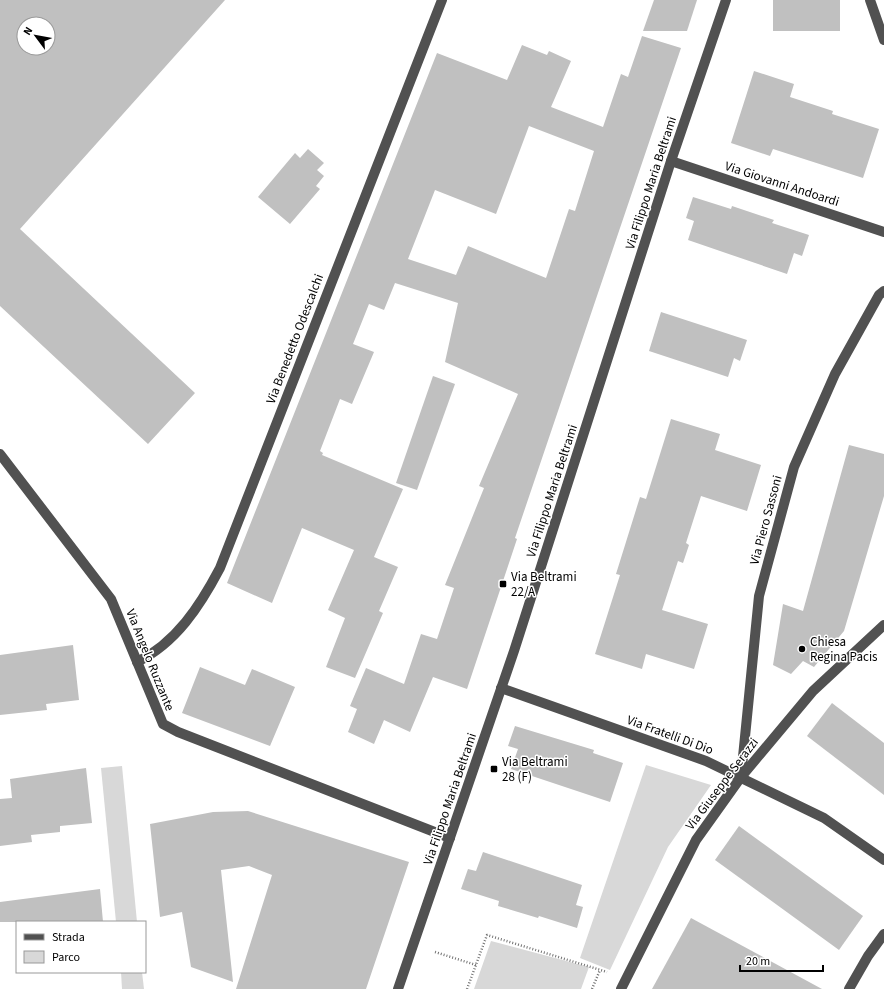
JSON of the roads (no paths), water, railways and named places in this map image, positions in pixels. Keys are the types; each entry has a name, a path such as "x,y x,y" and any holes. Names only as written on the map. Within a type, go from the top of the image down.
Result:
{"street":[{"name":"Via Benedetto Odescalchi","path":"137,662 152,655 174,635 195,611 220,568 442,0"},
{"name":"Via Filippo Maria Beltrami","path":"398,989 501,688 671,161 726,0"},
{"path":"870,0 884,40"},
{"name":"Via Giovanni Andoardi","path":"671,161 884,232"},
{"name":"Via Piero Sassoni","path":"742,777 759,596 794,467 836,374 879,295 884,291"},
{"name":"Via Angelo Ruzzante","path":"0,454 111,598 163,724 450,838"},
{"name":"Via Giuseppe Serazzi","path":"621,989 696,840 742,777 813,691 884,625"},
{"name":"Via Fratelli Di Dio","path":"501,688 706,761 742,777 824,818 884,860"},
{"path":"849,989 868,956 884,934"}],"place":[{"name":"Via Beltrami 22/A","path":"503,584"},
{"name":"Chiesa Regina Pacis","path":"802,649"},
{"name":"Via Beltrami 28 (F)","path":"494,769"}]}
